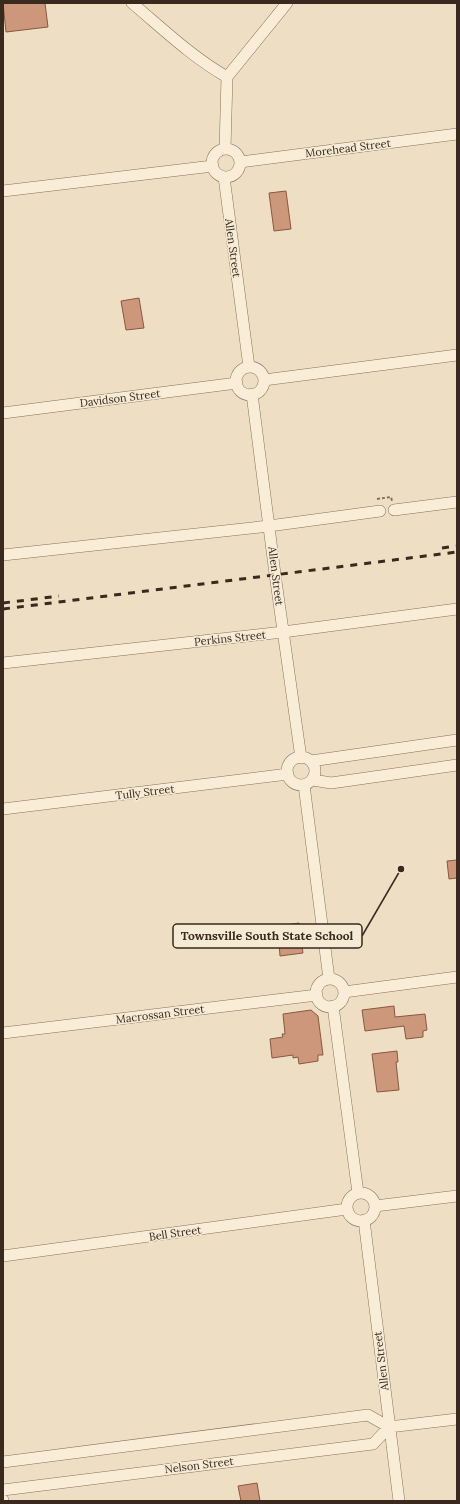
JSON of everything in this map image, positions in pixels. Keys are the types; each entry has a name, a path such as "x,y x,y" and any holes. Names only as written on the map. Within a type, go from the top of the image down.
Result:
{"street":[{"path":"132,3 211,68 227,77"},
{"path":"225,149 227,77 287,3"},
{"name":"Morehead Street","path":"240,162 457,134"},
{"path":"225,149 236,153 240,162 237,172 233,175 224,177 215,172 212,161 215,155 225,149"},
{"path":"3,191 213,166"},
{"name":"Allen Street","path":"224,177 249,367"},
{"path":"264,380 457,355"},
{"path":"249,367 260,371 264,380 261,390 252,394 243,392 239,389 236,383 239,372 249,367"},
{"name":"Davidson Street","path":"3,413 236,383"},
{"name":"Allen Street","path":"252,394 283,632 306,760"},
{"path":"394,510 457,502"},
{"path":"3,555 269,526 380,511"},
{"name":"Perkins Street","path":"3,663 283,632 457,609"},
{"path":"457,740 306,760 295,759 290,763 288,774 291,781 297,785 308,782 331,782 457,765"},
{"path":"306,760 315,771 308,782 329,979"},
{"name":"Tully Street","path":"3,809 288,774"},
{"path":"344,992 457,977"},
{"path":"329,979 340,983 344,992 341,1001 333,1006 323,1004 319,1001 317,995 319,984 329,979"},
{"name":"Macrossan Street","path":"3,1032 317,995"},
{"path":"333,1006 358,1193"},
{"path":"358,1193 366,1194 370,1197 375,1206 372,1216 364,1220 353,1218 347,1209 347,1204 350,1198 358,1193"},
{"path":"375,1206 457,1196"},
{"name":"Bell Street","path":"3,1256 347,1209"},
{"name":"Allen Street","path":"364,1220 398,1501"},
{"path":"3,1462 368,1415 389,1427 457,1419"},
{"name":"Nelson Street","path":"3,1490 373,1444 389,1427"}],"building":[{"path":"3,3 45,3 48,27 6,32"},
{"path":"286,191 291,229 274,231 269,193"},
{"path":"139,298 144,328 126,330 121,301"},
{"path":"457,860 457,878 449,879 447,861"},
{"path":"299,923 303,953 280,956 279,943 289,942 286,925"},
{"path":"394,1006 395,1017 425,1014 427,1030 423,1031 423,1037 406,1039 404,1026 365,1031 362,1010"},
{"path":"311,1010 318,1016 323,1055 318,1055 318,1061 299,1064 298,1057 293,1058 293,1055 272,1058 270,1039 283,1037 282,1034 285,1034 283,1014"},
{"path":"397,1051 398,1062 396,1062 399,1090 377,1092 372,1054"},
{"path":"257,1483 260,1501 241,1501 238,1486"}],"railway":[{"path":"442,548 457,546"},
{"path":"3,609 457,552"},
{"path":"3,603 59,596"}],"place":[{"name":"Townsville South State School","path":"401,869"}]}
